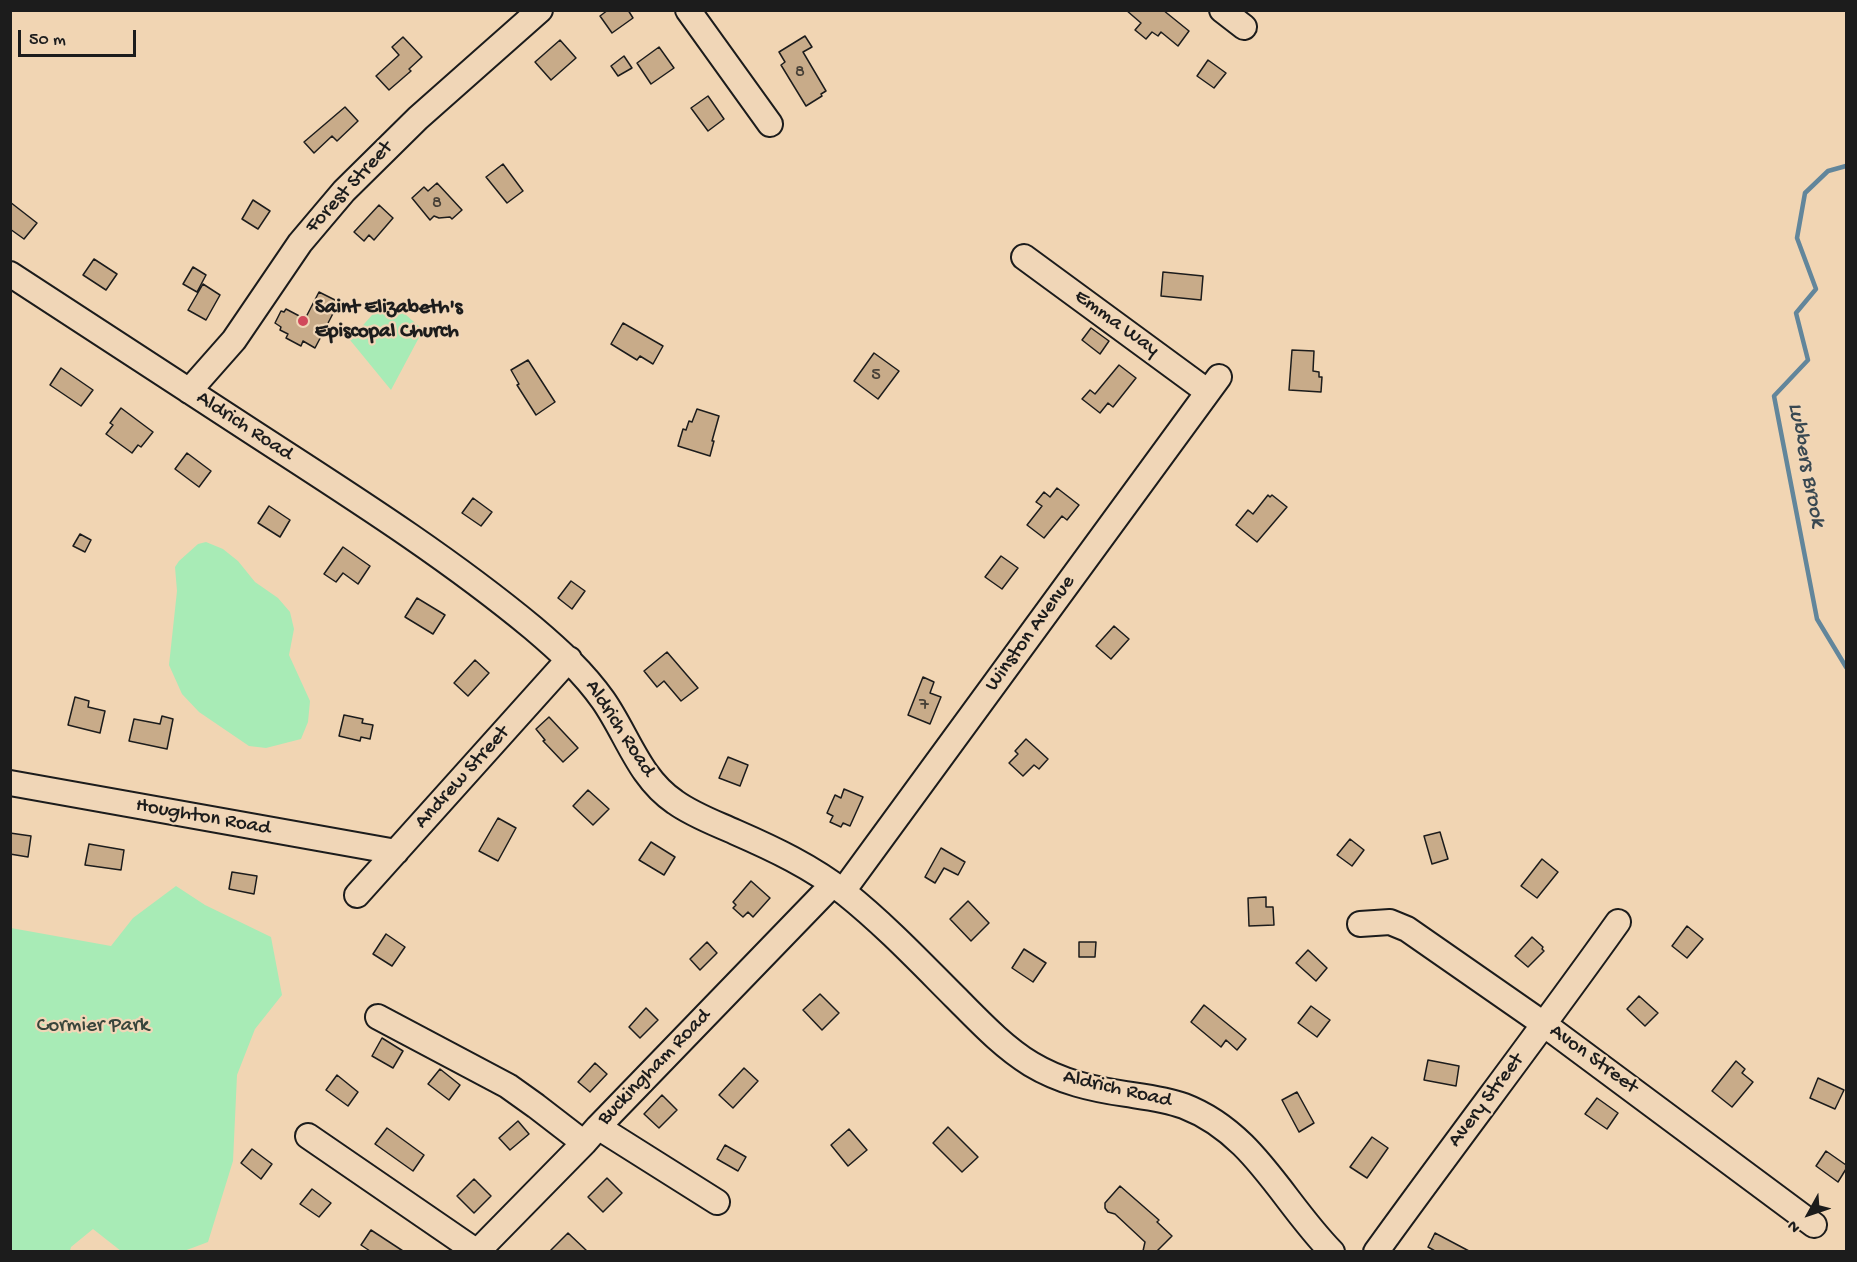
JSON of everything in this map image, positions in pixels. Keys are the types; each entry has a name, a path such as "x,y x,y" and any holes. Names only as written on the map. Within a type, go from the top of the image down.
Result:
{"street":[{"path":"688,10 770,124"},
{"path":"1222,10 1244,27"},
{"name":"Forest Street","path":"189,391 234,340 300,243 344,191 418,118 533,12"},
{"name":"Emma Way","path":"1024,257 1214,384"},
{"name":"Aldrich Road","path":"10,274 358,500 498,599 569,660 603,700 644,771 664,794 690,811 771,847 838,888 891,934 995,1037 1033,1065 1071,1083 1167,1101 1186,1107 1230,1131 1260,1163 1300,1216 1332,1251"},
{"name":"Winston Avenue","path":"838,888 1214,384"},
{"name":"Andrew Street","path":"357,895 569,660"},
{"name":"Houghton Road","path":"10,783 396,852"},
{"name":"Buckingham Road","path":"477,1251 838,888"},
{"name":"Avon Street","path":"1360,924 1390,922 1402,925 1545,1025 1814,1225"},
{"name":"Avery Street","path":"1376,1251 1545,1025 1618,922"},
{"path":"378,1017 508,1086 536,1106 717,1202"},
{"path":"308,1136 477,1251"}],"green space":[{"path":"387,298 423,330 391,390 350,340"},
{"path":"206,542 223,549 238,561 255,582 278,598 290,612 294,629 289,655 310,701 308,722 301,739 266,748 249,746 199,712 182,694 169,665 177,591 175,567 198,544"},
{"name":"Cormier Park","path":"176,886 205,905 271,937 282,995 255,1029 237,1075 233,1161 208,1242 184,1251 121,1251 93,1229 71,1247 70,1251 11,1251 11,928 111,946 133,918"}],"building":[{"path":"608,10 628,10 633,18 612,33 600,16"},
{"path":"1126,10 1163,10 1189,31 1178,46 1161,32 1158,36 1152,32 1146,39 1135,30 1141,23"},
{"path":"805,36 812,47 803,52 826,91 806,106 781,65 785,62 779,52"},
{"path":"403,37 422,57 409,69 411,71 389,90 376,76 399,55 392,47"},
{"path":"560,40 576,58 551,80 535,62"},
{"path":"659,47 674,68 651,84 637,63"},
{"path":"624,56 632,68 618,76 611,66"},
{"path":"1208,60 1226,73 1214,88 1197,76"},
{"path":"708,96 724,119 708,131 691,108"},
{"path":"345,107 358,121 337,141 332,136 314,153 304,142"},
{"path":"503,164 523,191 507,203 486,177"},
{"path":"437,183 462,210 452,219 434,216 430,220 412,198 424,187 428,191"},
{"path":"253,200 270,211 258,229 242,219"},
{"path":"10,202 37,223 24,239 10,229"},
{"path":"379,205 393,218 374,240 369,235 364,241 354,232"},
{"path":"94,259 117,274 106,290 83,275"},
{"path":"193,267 206,275 197,292 183,284"},
{"path":"1163,272 1203,276 1201,300 1161,296"},
{"path":"203,284 220,295 206,320 188,310"},
{"name":"Saint Elizabeth's Episcopal Church","path":"319,292 339,302 315,348 303,341 301,346 286,338 288,334 280,330 281,327 275,323 281,311 284,312 286,309 305,319"},
{"path":"623,323 663,346 653,364 640,356 637,360 611,344"},
{"path":"1091,328 1109,341 1100,354 1082,340"},
{"path":"1292,350 1314,351 1313,371 1319,372 1319,377 1322,377 1321,392 1289,390"},
{"path":"874,353 899,371 878,399 854,381"},
{"path":"528,360 555,402 536,415 517,385 519,384 511,370"},
{"path":"1119,365 1136,378 1113,407 1108,403 1100,413 1082,399 1090,390 1095,394"},
{"path":"61,368 93,390 81,406 50,385"},
{"path":"121,408 153,432 141,447 138,445 132,453 106,434 113,425 110,423"},
{"path":"697,409 719,416 710,456 678,446 683,429 686,430 689,421 692,422"},
{"path":"187,453 211,471 199,487 175,469"},
{"path":"1057,488 1079,505 1067,520 1062,516 1044,538 1027,525 1042,506 1036,502 1044,492 1050,497"},
{"path":"1268,495 1270,497 1272,495 1287,507 1257,542 1236,525 1248,510 1253,514"},
{"path":"473,498 492,512 481,526 462,513"},
{"path":"269,506 290,520 280,537 258,523"},
{"path":"80,534 91,540 85,552 73,546"},
{"path":"343,547 370,566 358,584 343,573 336,582 324,574"},
{"path":"1001,556 1018,568 1002,589 985,577"},
{"path":"571,581 585,591 572,609 558,598"},
{"path":"417,598 445,615 433,634 405,617"},
{"path":"1114,626 1129,639 1111,659 1096,646"},
{"path":"667,652 698,688 681,701 664,681 657,687 644,671"},
{"path":"475,660 489,673 468,696 454,683"},
{"path":"923,677 934,682 930,693 941,697 930,724 908,715"},
{"path":"75,697 89,701 88,707 105,711 100,733 68,725"},
{"path":"344,715 363,719 362,723 373,725 370,739 361,737 360,741 339,736"},
{"path":"162,716 173,719 167,749 129,741 134,719 160,724"},
{"path":"549,717 578,748 563,762 543,741 545,740 536,729"},
{"path":"1026,739 1048,759 1039,769 1034,765 1023,776 1009,763 1018,754 1015,751"},
{"path":"728,757 748,765 740,786 719,778"},
{"path":"844,789 863,797 850,826 843,823 841,827 830,822 833,816 827,813 835,795 841,798"},
{"path":"588,790 609,809 593,825 573,806"},
{"path":"498,818 516,828 498,861 479,851"},
{"path":"1440,832 1448,859 1432,864 1424,836"},
{"path":"10,833 31,836 28,857 10,854"},
{"path":"1350,839 1364,850 1352,866 1337,855"},
{"path":"651,842 675,857 664,875 639,860"},
{"path":"89,844 124,850 121,870 85,865"},
{"path":"941,848 965,862 958,875 944,868 935,883 925,877"},
{"path":"1542,859 1558,872 1537,898 1521,886"},
{"path":"232,872 257,876 254,894 229,889"},
{"path":"751,881 770,898 753,917 748,912 743,917 733,908 736,905 733,902"},
{"path":"1266,897 1266,907 1273,907 1274,925 1249,926 1248,898"},
{"path":"968,901 989,923 971,941 950,919"},
{"path":"1687,926 1703,939 1687,958 1672,946"},
{"path":"386,934 405,947 392,966 373,954"},
{"path":"1532,937 1543,947 1544,951 1528,967 1515,956"},
{"path":"707,942 717,953 700,970 690,959"},
{"path":"1079,942 1096,942 1095,957 1079,957"},
{"path":"1024,949 1046,963 1033,982 1012,968"},
{"path":"1308,950 1327,968 1316,981 1296,963"},
{"path":"820,994 839,1013 822,1030 803,1010"},
{"path":"1639,996 1658,1013 1645,1026 1627,1009"},
{"path":"1204,1005 1246,1039 1237,1050 1226,1040 1221,1047 1191,1022"},
{"path":"1311,1006 1330,1020 1317,1037 1298,1023"},
{"path":"646,1008 658,1020 640,1038 629,1027"},
{"path":"382,1038 403,1051 393,1068 372,1056"},
{"path":"1428,1060 1459,1066 1456,1086 1424,1080"},
{"path":"1736,1061 1745,1069 1742,1073 1753,1082 1732,1107 1712,1091"},
{"path":"595,1063 607,1074 590,1092 578,1082"},
{"path":"744,1068 758,1081 733,1108 719,1095"},
{"path":"440,1069 460,1085 449,1100 428,1084"},
{"path":"337,1075 358,1092 348,1106 326,1090"},
{"path":"1818,1078 1844,1090 1835,1109 1810,1098"},
{"path":"1297,1092 1314,1123 1299,1132 1282,1100"},
{"path":"662,1095 677,1110 659,1128 644,1114"},
{"path":"1597,1098 1618,1113 1607,1129 1585,1114"},
{"path":"518,1121 529,1134 510,1150 499,1138"},
{"path":"948,1127 978,1157 962,1172 933,1143"},
{"path":"387,1128 424,1155 413,1171 375,1144"},
{"path":"849,1129 867,1150 848,1166 831,1145"},
{"path":"1372,1137 1388,1148 1367,1178 1350,1167"},
{"path":"725,1145 746,1157 738,1171 717,1159"},
{"path":"252,1149 272,1164 261,1179 241,1163"},
{"path":"1826,1151 1846,1165 1838,1182 1816,1166"},
{"path":"607,1178 622,1193 603,1212 588,1197"},
{"path":"474,1179 491,1196 474,1213 457,1196"},
{"path":"1120,1186 1159,1220 1157,1222 1172,1236 1157,1251 1143,1251 1145,1242 1115,1214 1108,1212 1105,1208 1105,1203"},
{"path":"312,1189 331,1203 319,1217 300,1204"},
{"path":"371,1230 403,1251 370,1251 361,1245"},
{"path":"568,1233 587,1251 550,1251"},
{"path":"1435,1233 1469,1251 1435,1251 1428,1247"}],"waterway":[{"name":"Lubbers Brook","path":"1846,166 1828,171 1805,193 1797,238 1816,289 1796,313 1808,360 1774,396 1817,619 1846,667"}],"place":[{"name":"Saint Elizabeth's Episcopal Church","path":"303,321"}]}
